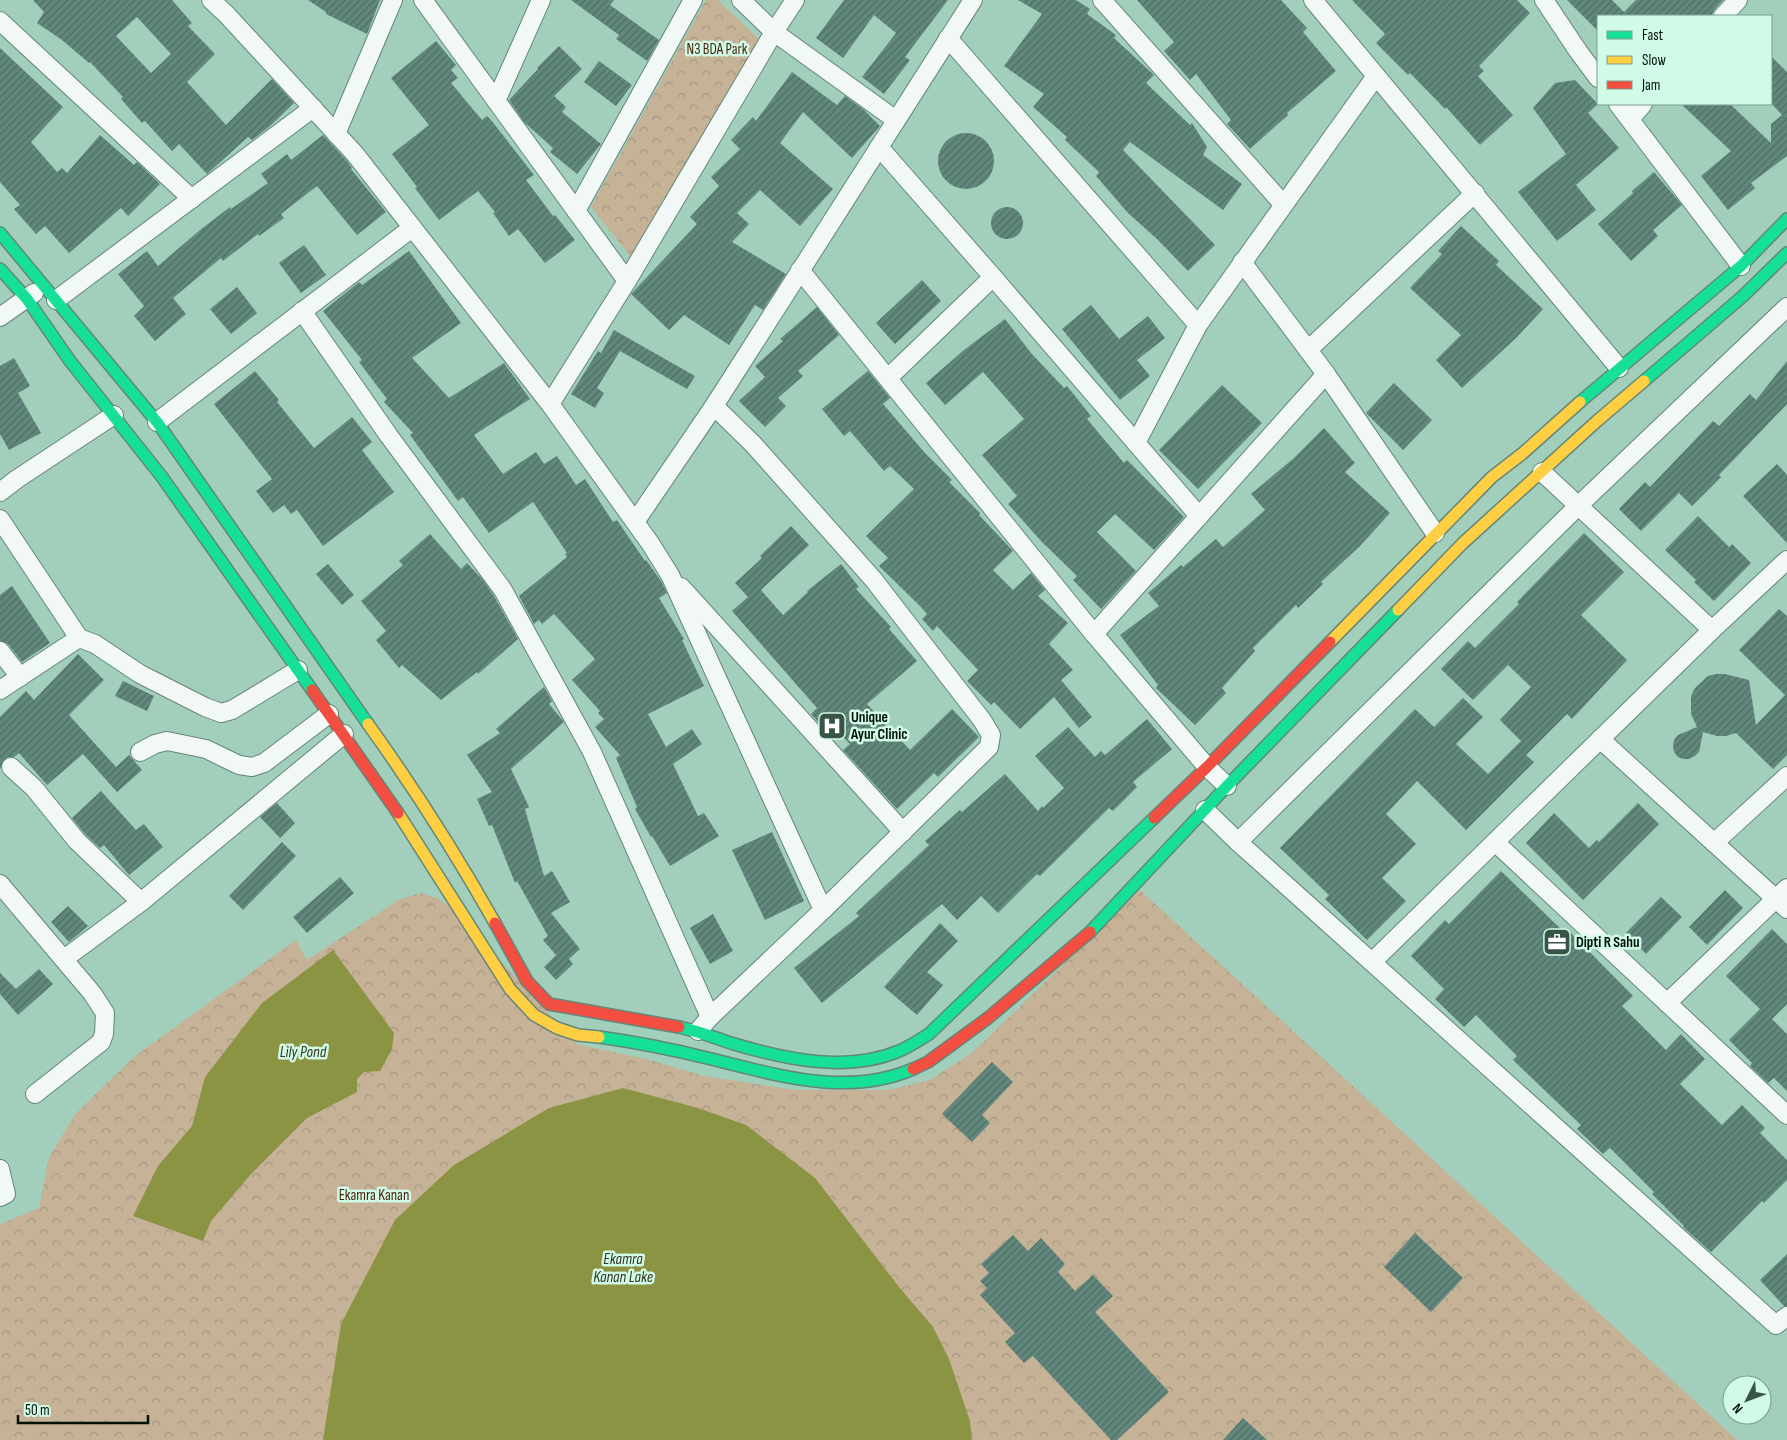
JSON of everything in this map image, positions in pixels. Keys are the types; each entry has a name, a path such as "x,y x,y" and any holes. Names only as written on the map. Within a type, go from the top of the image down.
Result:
{"street":[{"path":"211,0 230,7 313,108 355,154 550,404 635,522 670,575 902,832"},
{"path":"336,134 393,0"},
{"path":"423,0 627,281"},
{"path":"496,101 540,0"},
{"path":"576,211 693,0"},
{"path":"741,0 774,32 896,120"},
{"path":"550,404 627,281 774,32 795,0"},
{"path":"635,522 714,406 973,0"},
{"path":"1102,0 1283,204"},
{"path":"1312,0 1620,368"},
{"path":"1544,0 1597,77"},
{"path":"1724,15 1738,0"},
{"path":"0,21 192,199"},
{"path":"948,38 1198,325"},
{"path":"1136,443 1198,325 1376,76"},
{"path":"1619,105 1741,266"},
{"path":"1630,119 1642,105"},
{"path":"56,300 313,108"},
{"path":"879,148 1199,516"},
{"path":"1308,350 1475,193"},
{"path":"0,269 27,299 70,361 162,477 385,793 510,989 534,1015 557,1028 578,1034 628,1041 798,1080 828,1083 871,1082 901,1074 928,1062 988,1018 1095,928 1227,786 1463,543 1542,472 1590,411 1620,368 1741,266 1787,219"},
{"path":"157,422 412,228"},
{"path":"0,233 157,422 410,784 460,861 528,980 549,1004 572,1010 627,1017 698,1031 781,1058 831,1062 868,1060 899,1051 930,1034 1206,767 1435,533 1492,478 1524,453 1590,411 1744,296 1787,253"},
{"path":"1242,262 1326,374 1435,533"},
{"path":"800,270 1094,634 1206,767 1227,786"},
{"path":"888,378 993,277"},
{"path":"0,317 44,285"},
{"path":"1238,842 1578,506 1787,307"},
{"path":"302,311 388,436 503,590 592,752 710,1017"},
{"path":"1094,634 1326,374"},
{"path":"698,1031 710,1017 989,748 991,735 982,720 873,579 753,444 714,406"},
{"path":"0,492 114,415"},
{"path":"1542,472 1712,630"},
{"path":"0,519 79,638 95,644 140,674 221,713 232,710 298,670"},
{"path":"1372,962 1712,630 1787,560"},
{"path":"670,575 823,910"},
{"path":"0,690 79,638"},
{"path":"0,651 20,677"},
{"path":"140,752 155,744 167,741 206,750 239,765 252,767 264,763 329,714"},
{"path":"64,959 141,902 344,734"},
{"path":"1600,739 1714,843 1783,898 1667,1003"},
{"path":"11,767 34,788 77,841 141,902"},
{"path":"1714,843 1787,776"},
{"path":"1205,810 1238,842 1776,1325 1787,1316"},
{"path":"1495,842 1787,1115"},
{"path":"0,884 92,992 105,1013 104,1034 101,1042 35,1094"},
{"path":"0,1169 6,1194 0,1197"}],"green space":[{"name":"N3 BDA Park","path":"706,0 718,0 761,41 631,257 591,207"},
{"name":"Ekamra Kanan","path":"1140,890 1737,1440 0,1440 0,1224 39,1208 49,1157 76,1113 135,1056 296,940 307,960 400,899 421,893 437,898 454,910 577,1044 654,1061 704,1076 795,1090 888,1090 930,1080 972,1053"}],"water":[{"name":"Lily Pond","path":"333,950 394,1033 392,1049 380,1071 364,1072 357,1079 357,1092 307,1118 252,1173 211,1221 203,1241 133,1216 158,1166 192,1126 205,1077 262,1003"},
{"name":"Ekamra Kanan Lake","path":"623,1088 698,1108 746,1125 815,1178 899,1287 933,1327 949,1359 970,1421 972,1440 323,1440 341,1324 395,1220 454,1165 549,1108"}],"building":[{"path":"33,0 172,0 192,23 188,26 215,54 187,82 226,125 272,79 294,103 269,127 252,140 248,137 207,174 179,144 172,151 145,121 142,123 121,99 123,97 90,62 37,23 44,12","holes":["137,17 171,54 151,73 116,36"]},
{"path":"308,0 380,0 367,34 326,14 326,12"},
{"path":"571,0 614,0 610,5 659,40 647,61 616,39 619,35"},
{"path":"844,0 948,0 905,57 910,60 884,94 862,77 896,33 874,15 843,58 816,38"},
{"path":"1018,0 1076,0 1090,9 1087,14 1116,35 1114,38 1154,75 1146,83 1190,125 1192,123 1207,147 1203,155 1242,184 1223,210 1130,142 1123,150 1215,245 1188,271 1128,213 1096,176 1099,172 1065,140 1067,137 1033,107 1044,94 1004,66 1042,14"},
{"path":"1137,0 1281,0 1307,28 1303,32 1336,71 1287,113 1288,115 1250,149 1227,124 1231,120 1196,74 1190,80 1164,51 1174,42"},
{"path":"1352,0 1517,0 1530,13 1479,66 1484,71 1478,76 1513,115 1480,145 1446,107 1445,109 1410,73 1408,75 1376,43 1385,34"},
{"path":"1567,0 1612,0 1624,12 1636,0 1723,0 1712,15 1597,15 1597,30"},
{"path":"436,41 456,65 451,70 458,78 451,83 482,120 487,116 491,120 534,175 526,180 553,216 555,215 575,240 545,263 518,229 509,236 493,213 495,212 478,191 439,220 392,154 429,125 391,78"},
{"path":"559,46 582,69 554,96 566,107 562,112 601,144 577,174 550,152 553,148 524,122 509,100"},
{"path":"0,48 63,107 31,142 57,172 62,168 67,173 100,135 134,165 137,162 160,184 128,216 121,208 69,253 45,226 36,234 14,209 20,205 0,182"},
{"path":"1772,57 1787,72 1787,156 1751,183 1755,188 1728,210 1701,176 1731,151 1682,105 1731,105 1771,143 1771,124 1782,115 1772,104"},
{"path":"599,61 632,85 616,106 584,82"},
{"path":"792,72 837,105 845,96 863,109 880,126 852,158 803,112 780,143 833,189 800,226 760,190 737,213 749,224 732,242 786,274 763,310 755,305 729,345 684,315 669,330 631,294 697,224 690,217 719,186 711,177 740,149 731,140 753,117 756,121"},
{"path":"1575,80 1597,103 1588,113 1619,148 1576,185 1596,210 1557,241 1518,192 1566,154 1533,108 1555,83"},
{"path":"960,133 972,133 986,141 994,155 992,172 986,181 972,189 960,189 950,184 943,177 938,167 938,155 943,145 950,138"},
{"path":"323,135 347,161 351,169 386,212 357,235 317,186 281,214 284,218 259,236 258,234 223,261 221,258 173,298 186,314 155,341 134,316 144,306 118,274 147,251 158,266 230,207 231,209 268,183 261,174 287,154 291,160"},
{"path":"1654,172 1682,205 1653,230 1658,236 1631,261 1598,224"},
{"path":"1007,207 1013,208 1018,212 1022,217 1022,229 1018,234 1013,238 1007,239 1001,238 996,234 992,229 991,223 992,217 996,212 1001,208"},
{"path":"1461,226 1499,261 1496,265 1543,309 1516,338 1462,388 1436,360 1461,335 1410,288 1442,254 1438,251"},
{"path":"304,245 326,275 301,293 279,263"},
{"path":"409,251 461,323 412,358 449,398 504,363 530,399 474,435 503,474 536,452 544,464 557,456 576,485 585,479 613,522 617,520 661,581 667,593 659,598 684,639 682,640 704,686 648,714 666,747 692,729 702,744 673,764 698,816 704,813 719,836 670,866 635,809 637,807 616,758 620,755 595,727 604,719 598,713 600,711 572,680 595,659 554,614 542,624 539,620 534,624 519,596 567,557 565,554 567,553 533,502 489,533 463,497 458,501 410,435 413,433 384,402 387,399 359,362 362,360 323,311 359,282 362,285"},
{"path":"922,280 941,301 895,344 876,323"},
{"path":"237,287 257,313 231,334 210,309"},
{"path":"1091,305 1119,339 1148,316 1165,338 1137,360 1150,376 1120,400 1062,329"},
{"path":"817,307 839,335 798,371 803,376 778,398 786,406 765,427 739,401 765,377 755,366 783,341 780,339"},
{"path":"1005,319 1031,353 1064,388 1067,386 1091,416 1087,419 1124,463 1127,460 1184,517 1154,550 1115,514 1097,532 1136,571 1101,609 1073,580 1077,576 1041,541 1008,504 1017,496 982,455 1024,419 983,372 945,405 926,383 964,350"},
{"path":"614,330 695,376 687,389 620,351 597,388 604,393 595,408 571,394 598,351 601,353"},
{"path":"14,358 30,386 18,393 41,433 9,450 0,434 0,366"},
{"path":"1787,361 1787,404 1692,506 1679,493 1641,531 1619,509 1645,482 1650,487 1713,421 1719,426 1750,394 1756,400"},
{"path":"255,371 314,448 352,417 372,442 362,450 394,492 323,546 297,510 291,514 284,505 273,513 256,491 272,479 214,404"},
{"path":"868,371 890,398 883,404 925,453 952,480 949,482 980,513 979,515 1013,551 993,570 1013,590 1031,573 1045,590 1038,596 1068,623 1049,644 1073,670 1061,680 1092,717 1079,728 1054,697 1020,729 994,702 991,705 967,681 978,670 937,626 933,631 922,619 927,614 879,566 888,558 866,536 914,489 890,466 884,471 850,431 844,436 822,409"},
{"path":"1394,383 1432,420 1403,450 1366,413"},
{"path":"1222,385 1262,423 1198,489 1159,450"},
{"path":"1324,428 1355,463 1345,472 1390,513 1360,546 1321,582 1323,584 1298,608 1296,605 1253,648 1255,651 1222,688 1226,693 1195,725 1156,688 1158,685 1120,635 1159,606 1148,593 1216,539 1223,547 1265,510 1251,494 1294,458"},
{"path":"1777,464 1787,475 1787,543 1743,496"},
{"path":"1698,516 1729,547 1732,544 1751,563 1714,601 1694,582 1696,580 1665,550"},
{"path":"791,526 809,545 761,590 783,615 807,591 841,564 859,587 856,589 891,627 889,629 917,661 867,704 910,750 952,709 979,737 938,777 934,773 897,809 843,750 850,744 827,721 822,726 811,714 817,708 732,611 748,597 735,583 762,558 760,556"},
{"path":"1584,533 1624,572 1581,615 1627,660 1572,719 1567,714 1526,755 1534,762 1466,830 1417,781 1386,814 1416,844 1382,878 1406,901 1367,940 1325,899 1329,895 1280,848 1415,709 1434,727 1463,698 1483,717 1456,744 1488,774 1521,741 1500,720 1531,687 1508,665 1473,700 1441,669 1468,641 1475,648 1519,604 1517,602"},
{"path":"430,534 461,569 467,563 483,580 518,639 478,674 477,672 441,700 402,665 399,668 376,640 386,631 361,601 403,565 399,561"},
{"path":"328,564 354,595 342,605 316,574"},
{"path":"12,586 50,643 22,662 8,644 0,641 0,595"},
{"path":"1779,609 1787,616 1787,755 1773,769 1736,733 1717,736 1703,732 1699,752 1695,756 1689,759 1678,757 1674,752 1674,740 1678,735 1697,727 1691,714 1691,696 1695,688 1708,676 1725,674 1749,680 1756,725 1785,695 1739,650"},
{"path":"78,654 104,680 69,715 116,767 129,755 142,770 117,792 83,754 47,785 19,753 14,757 8,757 4,760 0,769 0,717 26,691 34,700"},
{"path":"123,681 154,696 147,711 115,696"},
{"path":"544,687 552,701 549,704 564,722 511,769 529,807 525,809 544,876 552,871 570,902 551,913 580,949 569,959 573,964 556,980 544,967 556,955 543,940 548,936 517,881 515,883 492,825 489,826 477,799 492,792 467,755 500,733 496,729"},
{"path":"1147,719 1172,749 1133,782 1137,787 1113,811 1109,808 1040,876 1037,874 998,913 981,896 957,920 942,904 822,1003 794,968 859,916 856,913 929,845 925,841 960,810 962,812 1005,774 1038,811 1042,806 1043,808 1064,788 1035,756 1068,727 1095,757 1101,751 1105,755"},
{"path":"101,791 136,830 144,824 163,847 129,875 104,845 100,848 72,818"},
{"path":"277,803 295,823 280,838 260,817"},
{"path":"1638,803 1659,824 1583,900 1526,843 1554,813 1589,848 1597,840 1599,842"},
{"path":"772,832 804,901 765,920 732,850"},
{"path":"282,842 296,856 243,910 229,896"},
{"path":"1501,871 1568,936 1571,933 1633,996 1622,1006 1666,1050 1681,1034 1705,1059 1680,1084 1722,1125 1742,1105 1765,1128 1760,1133 1787,1160 1787,1180 1764,1203 1762,1201 1711,1252 1683,1227 1652,1194 1654,1192 1610,1148 1603,1154 1577,1129 1581,1125 1513,1060 1517,1056 1476,1015 1464,1027 1435,999 1444,989 1411,956 1445,920 1449,924"},
{"path":"340,877 354,893 307,933 293,917"},
{"path":"1725,890 1743,908 1707,945 1689,927"},
{"path":"1661,897 1682,917 1646,954 1626,933"},
{"path":"68,906 88,926 69,942 51,922"},
{"path":"713,914 733,951 710,964 690,928"},
{"path":"940,923 958,941 927,972 943,985 917,1015 884,987"},
{"path":"1772,929 1787,944 1787,1004 1772,1019 1787,1034 1787,1091 1774,1078 1768,1083 1750,1066 1752,1063 1729,1040 1760,1009 1726,976"},
{"path":"39,969 53,984 18,1015 0,994 0,973 16,989"},
{"path":"992,1062 1013,1082 982,1115 990,1123 972,1142 942,1114"},
{"path":"1415,1233 1463,1278 1431,1312 1384,1267"},
{"path":"1013,1235 1028,1251 1041,1238 1065,1264 1058,1272 1075,1291 1093,1275 1113,1296 1095,1312 1169,1392 1117,1440 1111,1440 1033,1356 1024,1363 1005,1342 1015,1333 980,1295 987,1288 980,1281 989,1273 981,1264"},
{"path":"1787,1254 1787,1306 1784,1306 1760,1280"},
{"path":"1243,1418 1267,1440 1223,1440"}],"traffic: fast":[{"path":"1580,402 1741,266 1787,219"},
{"path":"0,233 157,422 368,724"},
{"path":"1644,381 1743,296 1787,253"},
{"path":"0,269 27,299 70,361 162,477 312,690"},
{"path":"1090,932 1227,786 1398,610"},
{"path":"679,1027 754,1050 795,1059 837,1062 858,1061 879,1058 903,1049 929,1034 1154,818"},
{"path":"599,1037 640,1043 758,1071 810,1080 862,1082 888,1078 913,1069"}],"traffic: slow":[{"path":"1398,610 1463,543 1597,421 1644,381"},
{"path":"1330,642 1492,477 1523,453 1580,402"},
{"path":"368,724 434,822 495,923"},
{"path":"398,813 510,989 534,1015 557,1028 578,1035 599,1037"}],"traffic: jam":[{"path":"1154,818 1330,642"},
{"path":"312,690 398,813"},
{"path":"495,923 527,981 549,1004 679,1027"},
{"path":"913,1069 928,1062 988,1018 1090,932"}],"place":[{"name":"Unique Ayur Clinic","path":"832,726"},
{"name":"Dipti R Sahu","path":"1557,942"}]}
